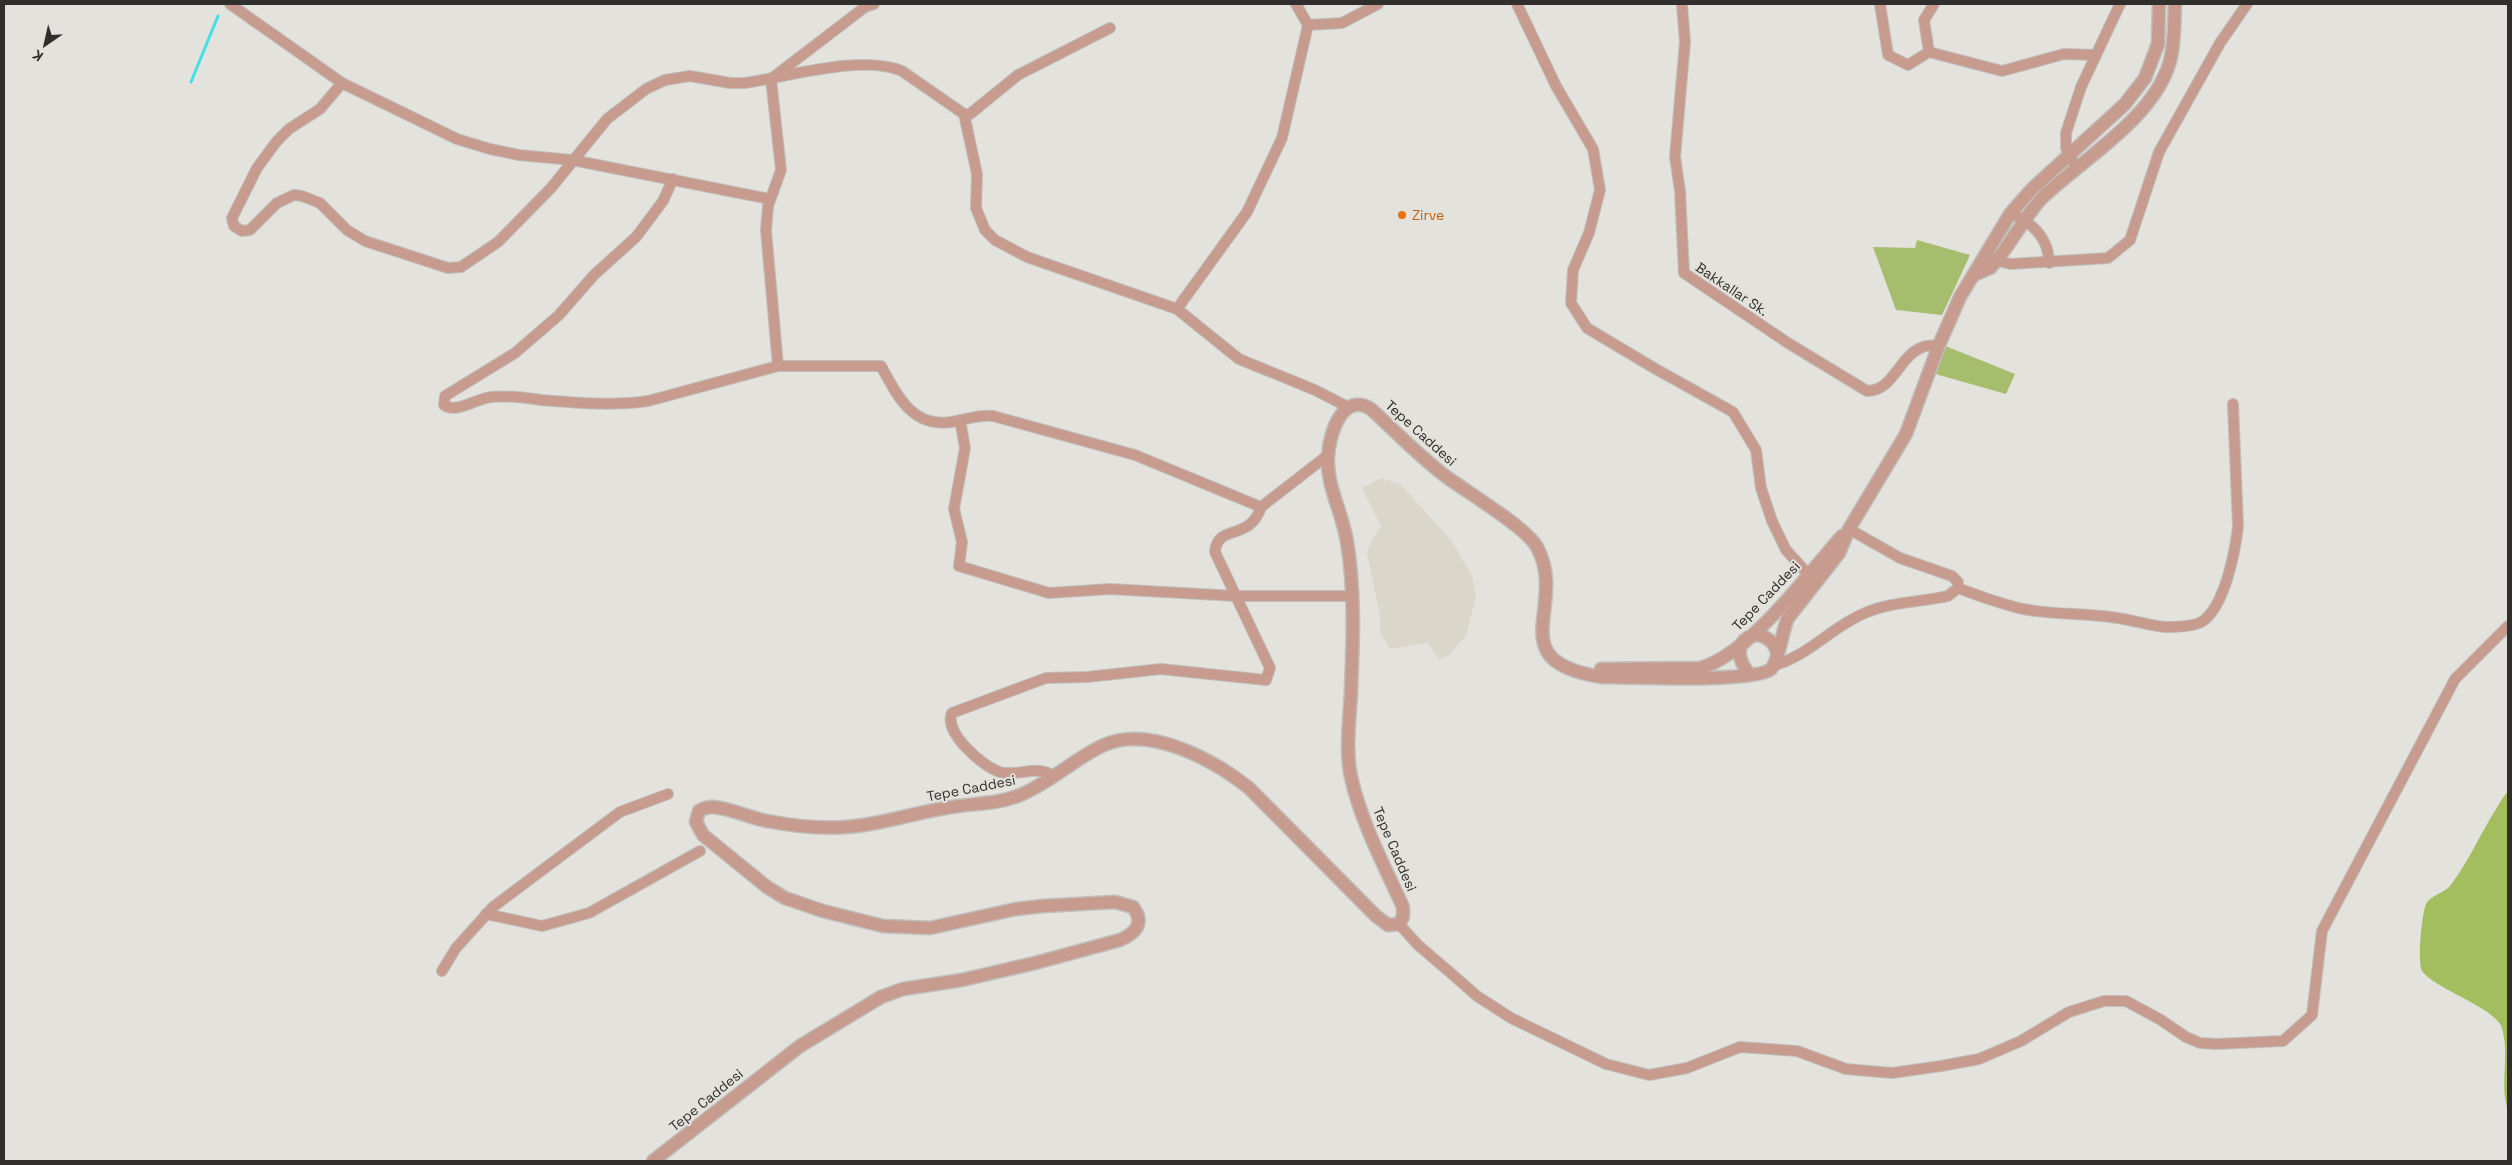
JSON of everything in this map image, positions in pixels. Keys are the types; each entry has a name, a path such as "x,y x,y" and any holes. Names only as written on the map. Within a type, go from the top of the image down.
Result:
{"street":[{"path":"230,4 342,83 457,139 519,155 572,160 770,199"},
{"path":"771,79 865,7 874,4"},
{"path":"1177,309 1247,212 1282,138 1308,25 1296,4"},
{"path":"1308,25 1342,23 1378,4"},
{"path":"1516,4 1556,86 1594,149 1600,190 1589,233 1573,270 1571,303 1587,328 1733,412 1756,450 1761,488 1772,521 1786,550 1808,574"},
{"name":"Bakkallar Sk.","path":"1682,4 1685,42 1675,157 1680,191 1684,273 1788,343 1867,391 1874,391 1887,383 1917,350 1924,346 1939,345"},
{"path":"1880,4 1888,55 1908,65 1930,52 2002,70 2064,54 2096,55"},
{"path":"1930,52 1924,20 1934,4"},
{"path":"2073,163 2066,148 2066,133 2081,87 2120,4"},
{"path":"1992,258 2026,221 2043,197 2125,104 2145,78 2158,44 2159,4"},
{"path":"1992,258 2010,214 2032,189 2073,163 2136,115 2158,89 2172,52 2174,4"},
{"path":"1992,258 2049,263 2108,258 2130,240 2159,152 2220,43 2247,4"},
{"path":"964,114 975,112 1018,75 1110,28"},
{"path":"342,83 327,103 289,129 266,154 232,218 234,226 238,230 250,230 277,203 294,195 302,196 320,203 347,230 365,241 454,269 471,262 498,242 551,188 607,119 646,88 665,80 690,76 730,83 771,79 849,66 891,66 902,71 964,114 977,174 976,208 985,230 995,240 1033,260 1177,309 1238,359 1308,387 1348,407"},
{"path":"771,79 781,159 778,180 770,199 766,230 778,366"},
{"path":"673,179 663,201 636,236 594,275 559,315 515,353 445,396 444,405 448,408 456,408 490,397 607,405 628,404 648,401 778,366 881,366 902,404 911,412 934,422 960,420 974,416 993,416 1135,455 1261,507"},
{"path":"2010,214 2026,221 2043,240 2049,252 2049,263"},
{"name":"Tepe Caddesi","path":"653,1161 800,1046 881,997 904,989 962,980 1035,963 1120,940 1130,936 1139,925 1139,918 1133,907 1115,902 1016,909 930,928 883,926 823,912 780,895 728,857 698,829 696,822 698,811 711,807 767,821 801,826 858,826 946,808 1012,798 1103,745 1131,737 1155,741 1192,754 1235,777 1376,916 1388,924 1394,926 1399,924 1403,917 1403,907 1369,830 1350,771 1348,746 1352,688 1351,596 1347,541 1329,471 1328,455 1334,426 1348,407 1363,404 1371,408 1422,457 1512,523 1536,545 1546,569 1547,583 1542,628 1543,643 1554,661 1574,670 1602,678 1750,675 1764,673 1776,658 1788,618 1839,552 1849,529 1906,434 1939,345 1960,297 1974,275 1992,258"},
{"path":"1958,588 2021,608 2043,612 2119,618 2166,627 2199,624 2205,620 2216,603 2225,582 2236,543 2238,526 2233,404"},
{"path":"960,420 965,448 954,509 962,542 959,566 1049,594 1110,589 1236,596 1351,596"},
{"path":"1052,776 1040,770 1008,773 994,770 954,735 950,723 952,714 1046,678 1087,677 1161,669 1266,680 1270,668 1215,552 1216,544 1223,535 1241,531 1257,520 1261,507 1328,455"},
{"path":"1849,529 1900,558 1952,576 1958,582 1958,588"},
{"name":"Tepe Caddesi","path":"1574,670 1700,668 1724,658 1743,642 1849,529"},
{"path":"1750,675 1739,659 1739,653 1743,642 1754,636 1766,637 1775,646 1776,658 1790,660 1846,622 1866,612 1948,596 1958,588"},
{"path":"1399,924 1418,945 1459,981 1511,1018 1606,1064 1649,1075 1687,1068 1740,1047 1798,1051 1846,1069 1855,1070 1892,1073 1941,1066 1979,1059 2021,1041 2070,1012 2104,1001 2126,1001 2161,1020 2186,1037 2200,1042 2216,1044 2283,1041 2312,1015 2322,931 2436,714 2455,679 2508,626"},
{"path":"442,970 456,948 492,907 620,812 668,794"},
{"path":"486,914 542,926 589,914 700,851"}],"shaded area":[{"path":"1381,478 1400,484 1451,540 1472,576 1476,597 1466,635 1447,657 1439,659 1427,643 1390,649 1380,632 1380,615 1367,553 1371,542 1381,526 1362,488"}],"green space":[{"path":"1917,240 1970,255 1942,315 1896,310 1873,247 1915,248"},
{"path":"1943,345 2015,374 2006,394 1932,373"},
{"path":"2508,792 2508,1111 2504,1091 2505,1049 2502,1028 2489,1013 2429,978 2422,971 2420,948 2426,904 2431,898 2450,886 2456,878 2502,799"}],"waterway":[{"path":"191,82 218,16"}],"place":[{"name":"Zirve","path":"1402,215"}]}
